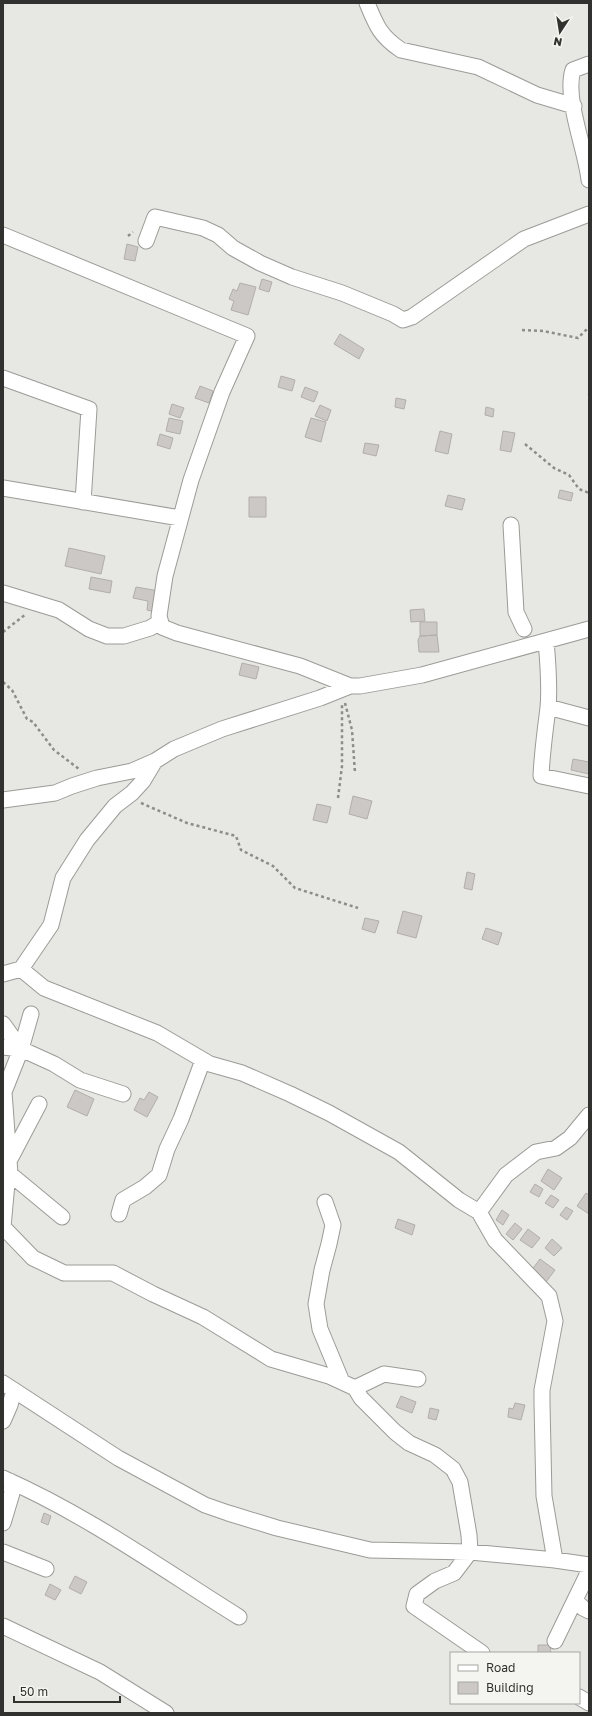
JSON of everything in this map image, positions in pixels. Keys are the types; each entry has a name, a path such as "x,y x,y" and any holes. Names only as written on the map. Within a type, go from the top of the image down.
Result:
{"street":[{"path":"367,3 378,28 391,44 401,50 478,67 537,96 574,106"},
{"path":"589,64 573,70 571,86 589,180"},
{"path":"146,241 155,217 174,220 187,225 203,228 218,235 233,248 260,263 292,277 342,292 393,314 403,320 412,317 524,239 589,214"},
{"path":"3,235 247,336 222,392 191,480 165,576 160,602 160,622 162,626 177,633 300,666 346,688"},
{"path":"3,378 89,409 83,502"},
{"path":"3,488 180,518"},
{"path":"511,525 516,612 524,629 526,646"},
{"path":"3,593 59,610 89,629 107,636 124,636 150,628 160,622"},
{"path":"524,629 544,641 548,666 548,707 542,750 541,776 589,786"},
{"path":"3,800 55,793 88,781 132,771 155,761 174,749 222,729 346,688 422,675 589,629"},
{"path":"548,707 589,718"},
{"path":"3,974 21,969 51,925 63,878 83,846 115,806 143,781 155,761"},
{"path":"21,969 44,988 158,1033 210,1064 242,1073 290,1094 367,1134 399,1152 459,1200 479,1212 495,1240 549,1296 555,1321 542,1390 544,1496 555,1560"},
{"path":"31,1014 21,1049 4,1092 10,1174 62,1217"},
{"path":"3,1024 21,1049"},
{"path":"3,1047 21,1049 54,1064 80,1080 123,1094"},
{"path":"119,1214 124,1200 145,1187 159,1175 167,1149 203,1060"},
{"path":"39,1104 9,1161 3,1227 33,1258 64,1274 113,1273 202,1317 271,1359 329,1376 349,1385 384,1374 418,1379"},
{"path":"479,1212 506,1175 536,1152 556,1148 570,1138 589,1115"},
{"path":"325,1202 333,1225 330,1244 322,1270 316,1304 320,1329 349,1385 395,1432 409,1443 435,1455 453,1469 460,1482 469,1535 470,1552 454,1573 435,1581 417,1594 414,1606 481,1652"},
{"path":"8,1386 118,1458 205,1505 228,1513 277,1528 370,1550 470,1552 555,1560 589,1565"},
{"path":"3,1422 10,1405 8,1386"},
{"path":"3,1523 12,1493 7,1479"},
{"path":"7,1479 56,1502 127,1545 239,1617"},
{"path":"3,1552 46,1569"},
{"path":"555,1641 589,1572"},
{"path":"575,1600 583,1608 589,1611"},
{"path":"3,1626 100,1672 166,1713"},
{"path":"580,1698 589,1703"}],"path":[{"path":"522,330 543,331 578,338 589,327"},
{"path":"525,444 554,468 569,475 579,489 589,493"},
{"path":"3,632 38,604"},
{"path":"3,682 12,690 27,719 33,722 54,750 79,770 88,781"},
{"path":"346,688 352,730 355,773"},
{"path":"338,798 342,766 346,688"},
{"path":"128,796 150,808 187,823 236,836 241,850 273,866 295,888 358,908"}],"building":[{"path":"127,244 138,247 135,261 124,259"},
{"path":"262,279 272,282 269,292 259,289"},
{"path":"240,283 256,287 248,315 231,310 234,301 229,299 233,289 237,291"},
{"path":"340,334 364,349 359,359 334,344"},
{"path":"281,376 295,380 292,391 278,387"},
{"path":"200,386 213,391 209,403 195,398"},
{"path":"305,387 318,392 314,402 301,397"},
{"path":"396,398 406,400 404,409 395,407"},
{"path":"172,404 184,408 180,418 169,414"},
{"path":"320,405 331,410 327,421 315,416"},
{"path":"486,407 494,409 493,417 485,415"},
{"path":"169,418 183,421 180,434 166,431"},
{"path":"311,418 326,422 321,442 305,437"},
{"path":"440,431 452,434 448,454 435,451"},
{"path":"503,431 515,433 511,452 500,450"},
{"path":"160,434 173,438 170,449 157,445"},
{"path":"365,443 379,445 376,456 363,453"},
{"path":"560,490 573,493 571,501 558,498"},
{"path":"448,495 465,499 462,510 445,506"},
{"path":"249,497 266,497 266,517 249,517"},
{"path":"69,548 105,556 101,574 65,566"},
{"path":"91,577 112,581 110,593 89,589"},
{"path":"136,587 159,591 155,612 147,610 148,601 133,598"},
{"path":"424,609 425,621 411,622 410,610"},
{"path":"420,622 437,622 437,635 420,636"},
{"path":"437,635 439,652 419,652 418,640 420,636"},
{"path":"242,663 259,667 256,679 239,675"},
{"path":"573,759 589,762 589,774 571,770"},
{"path":"353,796 372,801 367,819 349,814"},
{"path":"317,804 331,807 327,823 313,820"},
{"path":"467,872 475,874 472,890 464,888"},
{"path":"403,911 422,916 416,938 397,933"},
{"path":"365,918 379,921 375,933 362,929"},
{"path":"486,928 502,933 498,945 482,939"},
{"path":"75,1090 94,1099 87,1116 67,1107"},
{"path":"149,1092 158,1097 147,1117 134,1110 140,1098 144,1100"},
{"path":"548,1169 562,1178 554,1190 541,1181"},
{"path":"535,1184 543,1189 539,1197 530,1192"},
{"path":"586,1193 589,1195 589,1214 577,1206"},
{"path":"551,1195 559,1200 553,1208 545,1203"},
{"path":"566,1207 573,1211 567,1220 560,1215"},
{"path":"502,1210 509,1215 503,1225 496,1220"},
{"path":"398,1219 415,1225 412,1235 395,1228"},
{"path":"515,1223 522,1229 513,1240 506,1234"},
{"path":"528,1229 540,1238 532,1248 520,1240"},
{"path":"552,1239 562,1248 554,1256 545,1248"},
{"path":"540,1259 555,1270 546,1282 531,1271"},
{"path":"401,1396 416,1402 412,1413 396,1407"},
{"path":"515,1403 525,1405 521,1420 508,1417 509,1408 513,1409"},
{"path":"430,1408 439,1410 436,1420 428,1418"},
{"path":"44,1513 51,1516 48,1525 41,1522"},
{"path":"75,1576 87,1582 81,1594 69,1588"},
{"path":"50,1584 61,1590 55,1600 45,1595"},
{"path":"538,1645 550,1645 551,1652 538,1652"}]}
